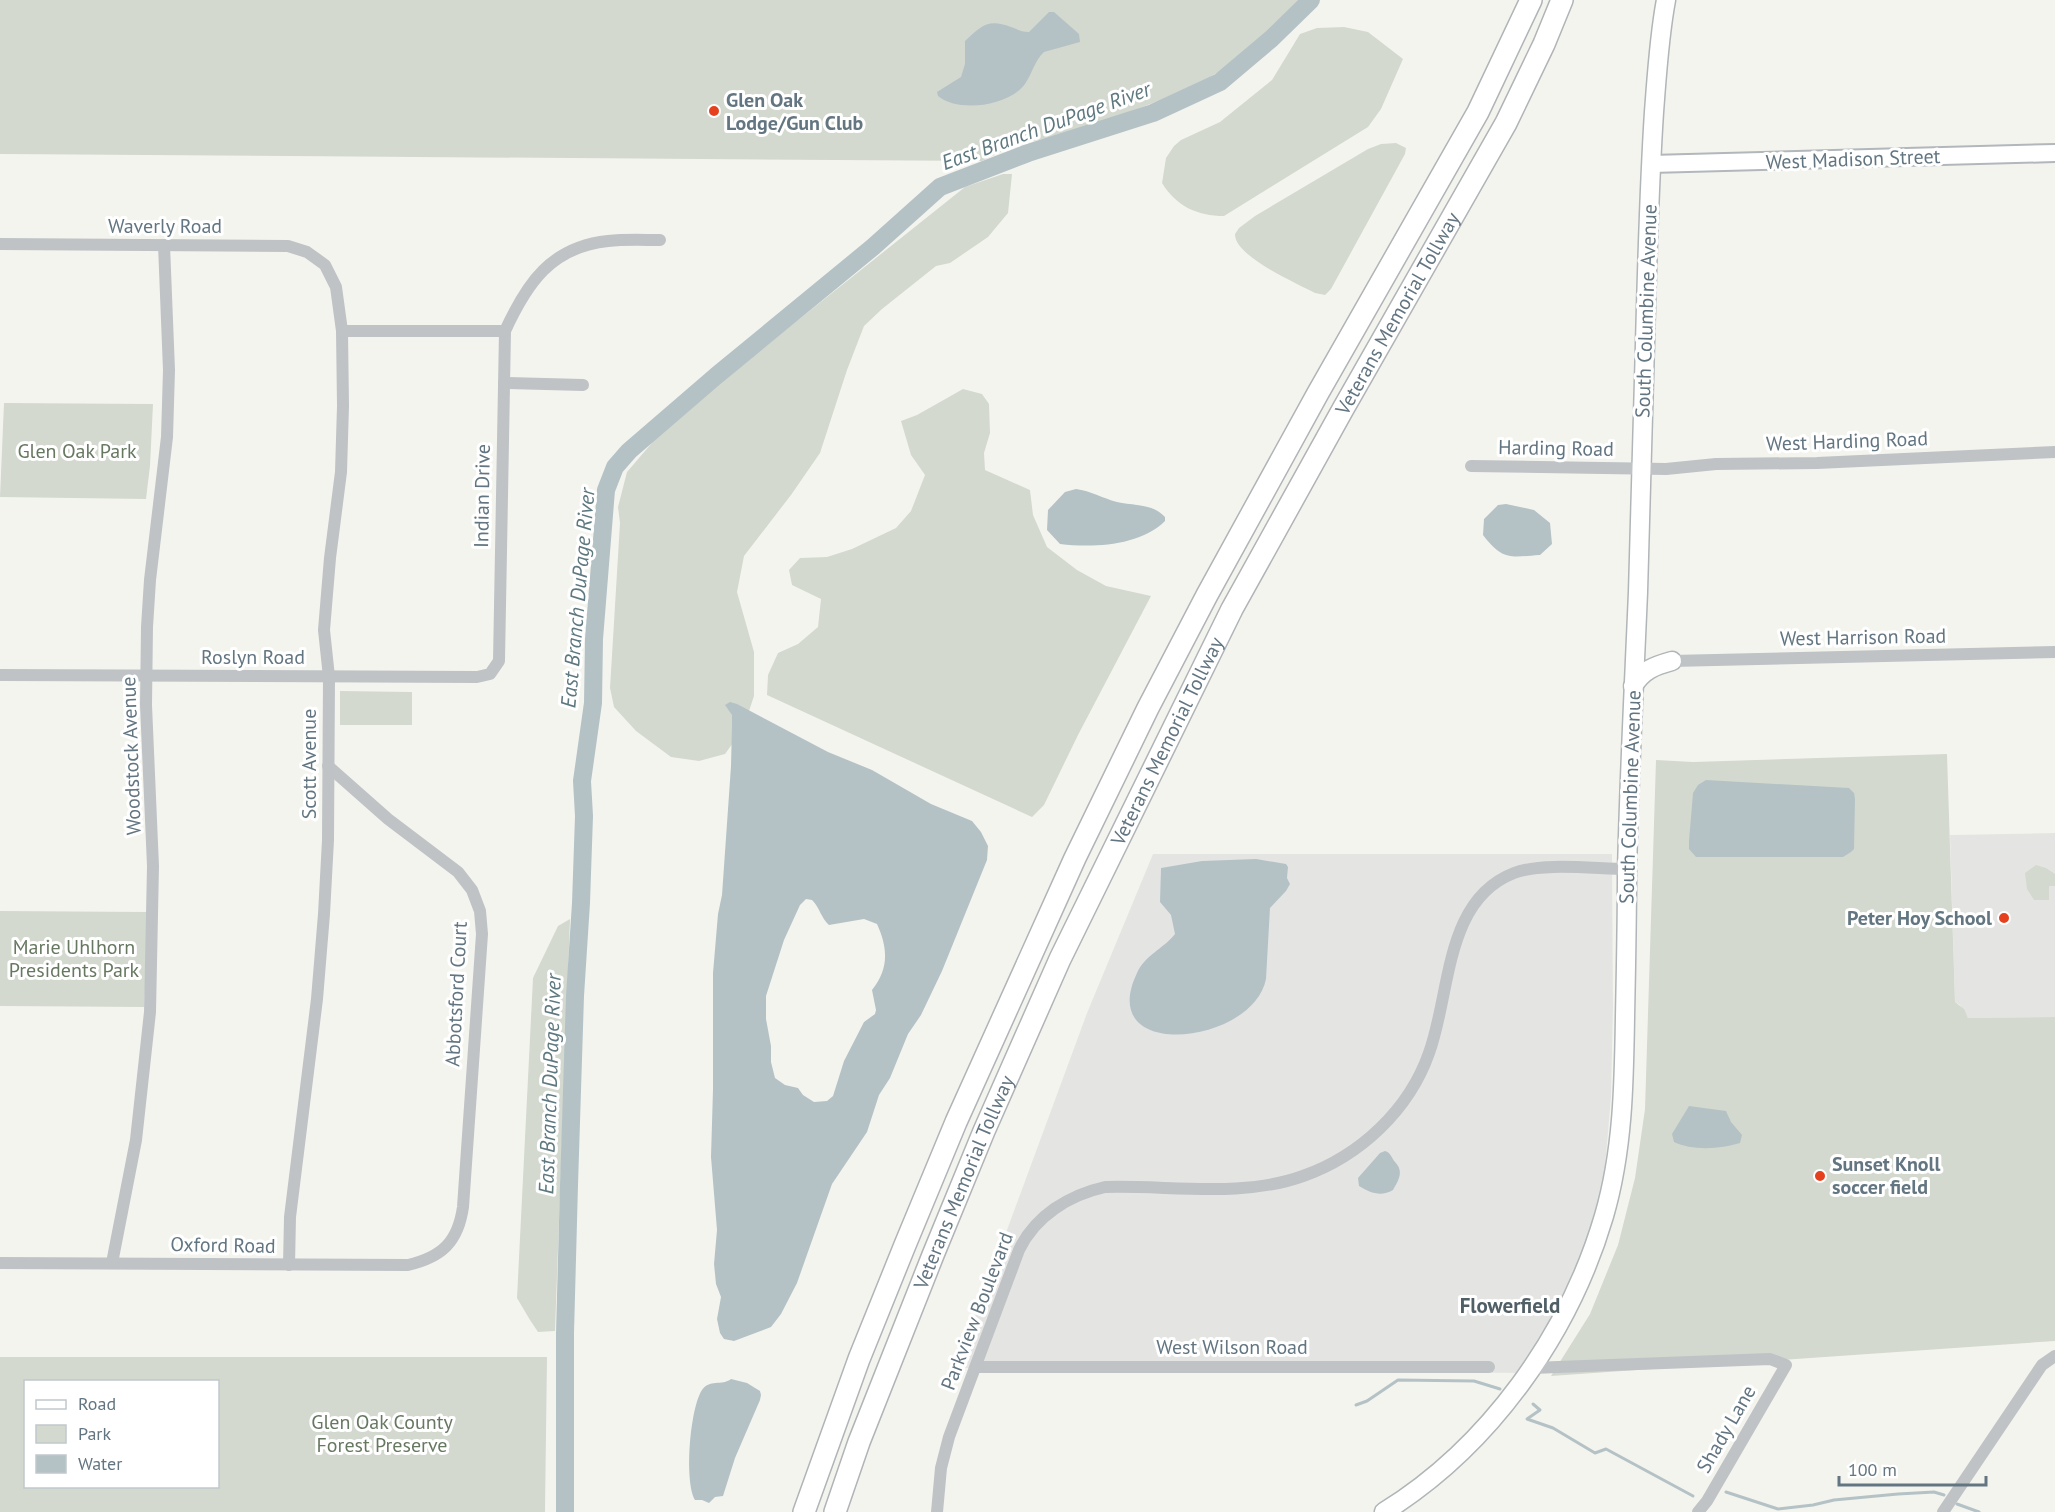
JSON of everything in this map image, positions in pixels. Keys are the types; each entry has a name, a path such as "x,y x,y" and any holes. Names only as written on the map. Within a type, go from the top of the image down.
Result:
{"highway":[{"name":"Veterans Memorial Tollway","path":"804,1512 859,1359 905,1245 956,1122 1075,858 1148,708 1207,595 1318,393 1478,112 1530,0"},
{"name":"Veterans Memorial Tollway","path":"835,1512 859,1442 933,1254 1064,948 1232,609 1506,123 1544,44 1562,0"}],"main road":[{"name":"South Columbine Avenue","path":"1383,1512 1413,1492 1447,1464 1488,1423 1532,1368 1570,1303 1590,1259 1605,1213 1616,1160 1624,1085 1633,686 1651,164 1658,62 1666,0"},
{"path":"1635,642 1648,654 1672,661"},
{"path":"1633,686 1648,669 1672,661"}],"street":[{"name":"West Madison Street","path":"1651,164 2055,153"},
{"path":"342,332 505,331 525,290 536,276 562,256 585,245 599,242 660,240"},
{"name":"Waverly Road","path":"0,244 288,246 307,252 325,265"},
{"name":"Woodstock Avenue","path":"112,1263 136,1140 150,1012 153,886 146,705 147,627 150,580 167,437 169,370 164,245"},
{"name":"Scott Avenue","path":"289,1265 294,1175 310,1063 322,935 327,840 329,677 324,630 341,472 342,332 336,287 325,265"},
{"name":"Indian Drive","path":"499,661 505,331"},
{"path":"504,383 583,385"},
{"name":"West Harding Road","path":"1641,470 1716,464 1817,463 2055,452"},
{"name":"Harding Road","path":"1471,466 1641,470"},
{"name":"West Harrison Road","path":"1672,661 2055,652"},
{"name":"Roslyn Road","path":"0,675 477,677 490,674 499,661"},
{"name":"Abbotsford Court","path":"328,766 388,819 458,872 472,890 480,911 482,934 463,1207 461,1224 456,1236 443,1250"},
{"name":"Parkview Boulevard","path":"937,1512 941,1468 949,1437 1019,1250 1031,1228 1065,1201 1090,1190 1105,1187 1261,1186 1303,1177 1335,1162 1360,1146 1383,1127 1414,1085 1429,1055 1437,1031 1458,934 1473,903 1484,892 1499,880 1516,872 1532,869 1628,869"},
{"name":"Oxford Road","path":"0,1263 408,1265 420,1262 443,1250"},
{"path":"1943,1512 2042,1365 2055,1356"},
{"name":"Shady Lane","path":"1532,1368 1770,1359 1786,1365 1707,1501 1698,1512"},
{"name":"West Wilson Road","path":"976,1367 1489,1367"}],"shaded area":[{"name":"Peter Hoy School","path":"2055,833 2055,1017 1968,1018 1960,1005 1955,1002 1950,835"},
{"path":"1153,854 1612,854 1611,1097 1602,1203 1583,1259 1558,1312 1521,1373 956,1368 1087,1013"}],"green space":[{"path":"0,0 1302,0 1247,52 1208,78 1158,101 1098,124 1067,134 1015,145 982,161 0,154"},
{"path":"1344,27 1368,32 1403,59 1381,109 1368,127 1224,216 1196,212 1174,198 1162,183 1166,158 1174,146 1181,140 1220,122 1272,80 1300,34 1317,28"},
{"path":"1396,143 1406,148 1405,154 1331,289 1325,295 1315,293 1267,268 1244,251 1237,242 1235,234 1239,228 1255,216 1368,149 1381,144"},
{"path":"1003,174 1012,174 1008,213 988,237 950,263 936,266 864,326 820,453 744,556 737,592 754,652 754,696 743,729 725,754 699,761 671,757 636,731 614,707 610,688 620,523 618,507 627,472 657,437 699,399 965,187"},
{"path":"963,389 982,394 989,404 990,433 984,453 985,470 1030,490 1033,515 1047,547 1077,570 1106,586 1151,596 1044,805 1032,817 767,695 768,675 778,653 798,644 818,627 821,599 792,585 789,570 800,558 827,557 852,549 896,528 911,511 925,475 911,455 901,421 917,415"},
{"name":"Glen Oak Park","path":"4,403 153,404 146,499 0,497"},
{"path":"340,691 412,692 412,725 340,725"},
{"path":"1947,754 1955,1002 1964,1009 1968,1018 2055,1017 2055,1341 1551,1376 1590,1314 1618,1245 1635,1178 1645,1109 1656,760 1693,762"},
{"path":"2036,865 2055,874 2055,886 2049,886 2049,900 2034,900 2027,889 2025,873"},
{"name":"Marie Uhlhorn Presidents Park","path":"0,911 149,912 144,1007 0,1006"},
{"path":"570,919 555,1331 538,1332 517,1298 533,978 558,926"},
{"name":"Glen Oak County Forest Preserve","path":"0,1357 547,1357 545,1512 0,1512"}],"water":[{"path":"1049,12 1054,12 1079,34 1080,42 1044,52 1025,84 1017,92 1007,98 983,105 958,104 938,96 937,92 961,77 965,64 965,41 976,31 985,25 996,23 1029,32"},
{"path":"1076,489 1117,502 1149,507 1160,512 1165,517 1165,521 1143,536 1116,543 1087,546 1060,544 1047,530 1048,510 1065,492"},
{"path":"1506,504 1534,510 1550,523 1552,544 1540,555 1508,556 1496,549 1483,535 1484,519 1498,505"},
{"path":"730,702 737,704 828,752 872,770 931,804 972,821 988,846 987,860 942,971 921,1015 908,1034 890,1078 879,1095 867,1132 832,1184 797,1283 781,1314 771,1327 734,1341 724,1339 717,1319 721,1297 716,1284 714,1264 717,1230 711,1157 713,973 722,895 731,766 732,715 725,705","holes":["806,899 812,900 829,925 864,919 877,924 885,950 882,974 872,990 875,1014 864,1022 844,1061 833,1096 827,1101 814,1102 803,1095 798,1088 785,1085 775,1078 766,1019 766,996 784,940 800,905"]},
{"path":"1706,780 1849,788 1854,793 1855,799 1854,849 1843,857 1696,857 1689,849 1693,793 1698,785"},
{"path":"1256,859 1286,864 1290,884 1270,908 1266,979 1255,1001 1234,1019 1208,1030 1180,1034 1155,1032 1137,1021 1130,1002 1137,973 1145,961 1175,934 1171,915 1160,902 1161,868 1202,861"},
{"path":"1689,1106 1726,1111 1731,1122 1742,1135 1740,1143 1707,1148 1689,1147 1674,1142 1672,1134"},
{"path":"1385,1151 1398,1165 1399,1179 1393,1190 1384,1193 1367,1191 1359,1186 1358,1178 1380,1153"},
{"path":"731,1379 747,1383 760,1391 760,1400 735,1458 723,1496 715,1497 709,1503 695,1500 689,1462 694,1412 705,1387"}],"waterway":[{"name":"East Branch DuPage River","path":"565,1512 565,1333 575,996 584,816 582,781 593,703 594,639 606,490 615,467 629,451 716,376 873,247 940,187 1028,153 1153,113 1220,82 1271,39 1311,0"},
{"path":"1356,1405 1367,1401 1398,1380 1474,1381 1500,1389"},
{"path":"1533,1404 1540,1410 1527,1419 1553,1428 1595,1453 1606,1449 1693,1496"},
{"path":"1726,1492 1778,1509 1834,1500 1898,1494 1934,1492 1944,1495"},
{"path":"1957,1504 1979,1512"}],"place":[{"name":"Glen Oak Lodge/Gun Club","path":"714,111"},
{"name":"Peter Hoy School","path":"2004,918"},
{"name":"Sunset Knoll soccer field","path":"1820,1176"}],"district":[{"name":"Flowerfield","path":"1510,1306"}]}
